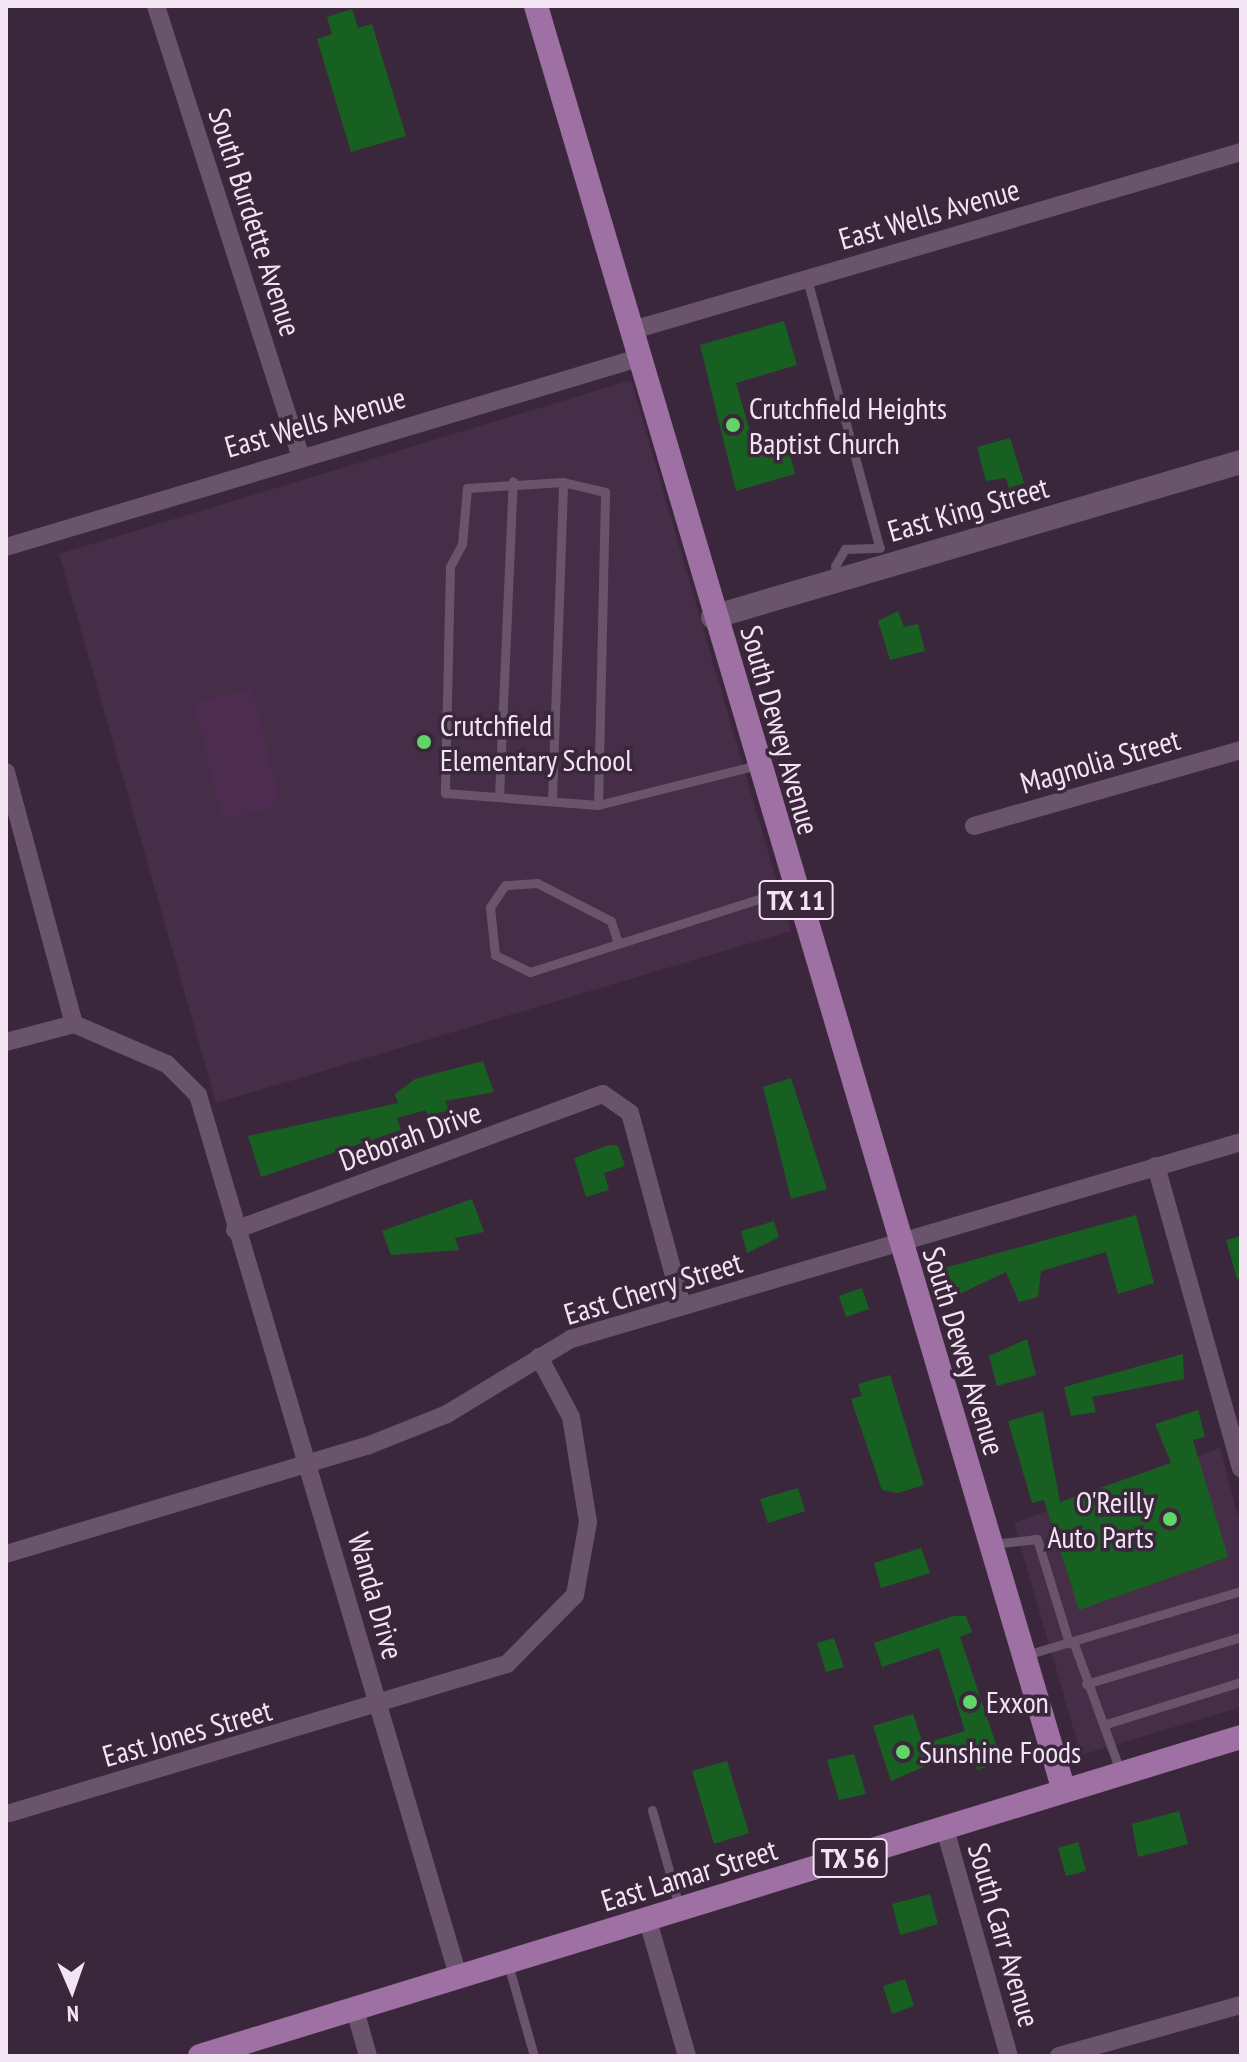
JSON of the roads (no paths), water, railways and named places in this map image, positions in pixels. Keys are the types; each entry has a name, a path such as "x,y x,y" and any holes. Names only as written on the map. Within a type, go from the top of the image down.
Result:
{"main road":[{"name":"South Dewey Avenue","path":"536,6 642,357 713,617 897,1242 1064,1791"},
{"name":"East Lamar Street","path":"200,2056 1237,1739"}],"street":[{"name":"South Burdette Avenue","path":"156,6 300,455"},
{"name":"East Wells Avenue","path":"633,330 1241,152"},
{"name":"East Wells Avenue","path":"9,546 300,455 642,357"},
{"name":"East King Street","path":"713,617 839,580 883,556 1241,462"},
{"path":"6,526 9,546"},
{"name":"Magnolia Street","path":"974,826 1241,750"},
{"path":"6,772 74,1024 6,1042"},
{"name":"Wanda Drive","path":"74,1024 167,1064 198,1095 235,1230 309,1463 459,1979"},
{"name":"Deborah Drive","path":"235,1230 603,1094 630,1113 682,1306"},
{"name":"East Cherry Street","path":"6,1554 309,1463 447,1414 571,1339 1241,1142"},
{"path":"1156,1166 1241,1468"},
{"name":"East Jones Street","path":"10,1813 379,1706 507,1664 575,1595 588,1522 571,1417 539,1357"},
{"name":"South Carr Avenue","path":"945,1829 1009,2056"},
{"path":"648,1921 687,2056"},
{"path":"1059,2056 1241,2005"},
{"path":"355,2010 368,2056"}],"lane":[{"path":"807,279 883,556"},
{"path":"499,797 513,481"},
{"path":"598,805 605,492 563,482 513,481 467,488 462,544 450,567 445,793 598,805 757,765"},
{"path":"552,801 563,482"},
{"path":"618,943 611,921 522,880 495,896 490,944 503,965 530,972 793,888"},
{"path":"989,1545 1018,1535 1037,1539 1086,1684 1106,1724 1121,1774"},
{"path":"1022,1656 1241,1591"},
{"path":"1086,1684 1241,1637"},
{"path":"1106,1724 1241,1682"},
{"path":"652,1810 681,1911"},
{"path":"508,1964 534,2056"}],"place":[{"name":"Crutchfield Heights Baptist Church","path":"733,425"},
{"name":"Crutchfield Elementary School","path":"424,742"},
{"name":"O'Reilly Auto Parts","path":"1170,1519"},
{"name":"Exxon","path":"970,1702"},
{"name":"Sunshine Foods","path":"903,1752"}]}
